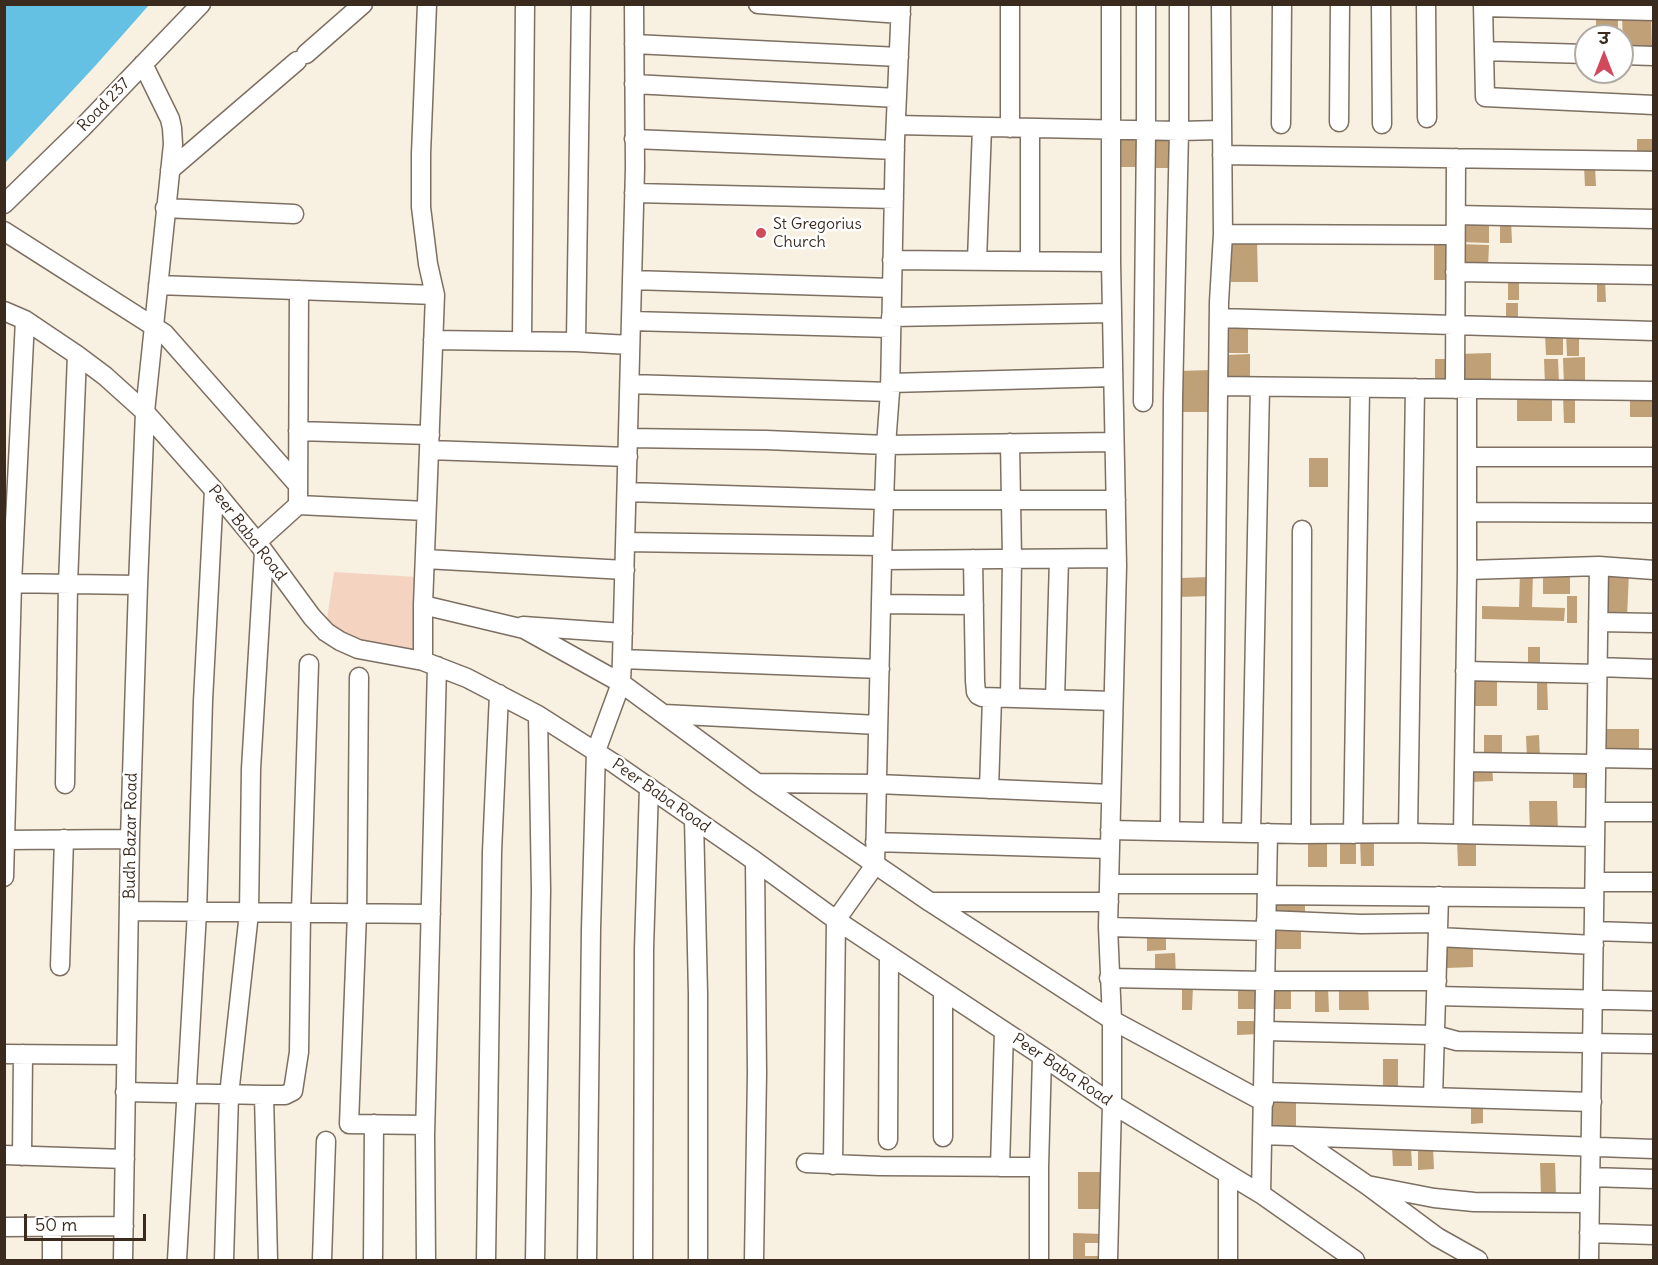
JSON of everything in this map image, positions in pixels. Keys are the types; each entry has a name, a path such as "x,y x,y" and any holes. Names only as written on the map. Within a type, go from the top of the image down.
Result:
{"street":[{"name":"Road 237","path":"4,204 83,127 201,4"},
{"path":"170,170 363,4"},
{"path":"426,1260 425,1125 431,914 430,664 423,605 435,295 428,264 422,207 421,154 427,4"},
{"path":"522,341 525,4"},
{"path":"576,342 581,4"},
{"path":"587,1260 596,751 621,683 622,659 634,193 634,4"},
{"path":"758,4 901,9 895,150 890,387 882,553 875,864 836,920 833,1164"},
{"path":"1010,4 1010,128"},
{"path":"1108,1260 1112,1020 1108,927 1117,558 1111,261 1111,4"},
{"path":"1143,402 1146,4"},
{"path":"1170,831 1179,4"},
{"path":"1213,832 1219,318 1223,234 1221,4"},
{"path":"1281,124 1282,4"},
{"path":"1340,4 1340,122"},
{"path":"1381,4 1382,124"},
{"path":"1426,4 1427,118"},
{"path":"1653,11 1483,6 1485,97 1653,105"},
{"path":"634,44 899,57"},
{"path":"1484,51 1574,54"},
{"path":"1634,55 1653,56"},
{"name":"Budh Bazar Road","path":"123,1260 130,840 145,412 173,144 170,119 143,64"},
{"path":"634,84 897,98"},
{"path":"896,126 1221,130"},
{"path":"977,260 982,128"},
{"path":"1029,261 1030,129"},
{"path":"634,139 895,150"},
{"path":"1222,154 1653,161"},
{"path":"1456,158 1455,326 1467,457 1463,834"},
{"path":"634,193 894,199"},
{"path":"165,208 294,214"},
{"path":"1456,215 1653,219"},
{"path":"4,231 164,333 298,485"},
{"path":"1223,234 1455,235"},
{"path":"892,260 1111,261"},
{"path":"1455,272 1653,275"},
{"path":"632,280 892,288"},
{"path":"158,285 435,295"},
{"path":"224,1260 229,1095 249,913 251,769 261,547 298,505 299,290"},
{"name":"Peer Baba Road","path":"4,311 25,320 77,354 145,412 261,547 312,617 326,632 358,649 430,664 467,678 538,715 649,787 836,920 1112,1104 1262,1194 1354,1260"},
{"path":"631,321 891,322 1112,313"},
{"path":"1219,318 1653,331"},
{"path":"4,877 8,583 25,320"},
{"path":"433,340 630,345"},
{"path":"65,784 68,584 77,354"},
{"path":"630,384 890,387 1113,377"},
{"path":"1218,386 1653,391"},
{"path":"1260,387 1260,833 1267,890 1262,1194"},
{"path":"1353,834 1360,388"},
{"path":"1408,833 1415,388"},
{"path":"298,431 628,458"},
{"path":"628,438 886,445 1114,442"},
{"path":"989,789 1001,698 1012,559 1010,443"},
{"path":"1467,457 1653,457"},
{"path":"177,1260 197,912 214,490"},
{"path":"627,492 884,500 1116,501"},
{"path":"298,505 426,511"},
{"path":"1467,512 1653,513"},
{"path":"1301,834 1302,530"},
{"path":"626,542 973,559 1117,558"},
{"path":"424,559 625,570"},
{"path":"973,559 976,692 978,695 1001,698 1113,701"},
{"path":"1055,699 1059,559"},
{"path":"1467,570 1599,566 1653,570"},
{"path":"1589,1260 1599,566"},
{"path":"8,583 138,585"},
{"path":"881,604 974,604"},
{"path":"423,605 524,629 621,683 758,783 930,902 1112,1020 1264,1097 1433,1097 1592,1102"},
{"path":"1598,622 1653,623"},
{"path":"504,624 622,633"},
{"path":"622,659 880,669"},
{"path":"125,1092 285,1095 293,1091 299,1052 309,664"},
{"path":"1465,671 1653,669"},
{"path":"359,677 357,914 349,1124 425,1125"},
{"path":"486,1260 492,852 499,693"},
{"path":"664,714 878,725"},
{"path":"535,1260 541,890 538,715"},
{"path":"1464,762 1653,759"},
{"path":"758,783 877,784 1111,794"},
{"path":"643,1260 644,961 649,787"},
{"path":"1596,812 1653,812"},
{"path":"694,819 698,994 698,1260"},
{"path":"1110,830 1595,837"},
{"path":"60,966 64,839"},
{"path":"5,840 130,840"},
{"path":"875,842 1110,849"},
{"path":"754,1260 757,1073 755,861"},
{"path":"930,902 1109,893 1267,890 1439,897 1595,890 1653,882"},
{"path":"1433,1097 1439,897"},
{"path":"129,911 431,914"},
{"path":"1108,927 1361,924 1594,938 1653,933"},
{"path":"888,1140 889,955"},
{"path":"1109,978 1266,981 1436,988 1593,1000 1653,1001"},
{"path":"943,991 943,1137"},
{"path":"1000,1167 1004,1031"},
{"path":"1265,1031 1435,1035 1457,1041 1653,1044"},
{"path":"4,1053 125,1055"},
{"path":"24,1054 13,1155 124,1159"},
{"path":"1039,1260 1042,1056"},
{"path":"264,1095 268,1260"},
{"path":"373,1260 374,1124"},
{"path":"1263,1136 1653,1149"},
{"path":"1297,1137 1437,1237 1478,1260"},
{"path":"322,1260 326,1141"},
{"path":"806,1163 1039,1167"},
{"path":"1228,1174 1228,1260"},
{"path":"1590,1177 1653,1179"},
{"path":"1367,1185 1434,1198 1474,1202 1589,1203"},
{"path":"4,1227 124,1226"},
{"path":"52,1227 52,1260"},
{"path":"1589,1233 1653,1235"}],"shaded area":[{"path":"334,572 417,577 415,658 338,637 326,626"}],"water":[{"path":"5,4 149,5 5,163"}],"building":[{"path":"1651,13 1652,51 1634,52 1634,24 1622,24 1622,14"},
{"path":"1596,14 1618,14 1618,24 1596,24"},
{"path":"1116,135 1142,135 1143,167 1117,167"},
{"path":"1171,138 1171,168 1147,168 1147,139"},
{"path":"1637,139 1652,139 1653,156 1637,157"},
{"path":"1584,166 1595,166 1596,186 1585,186"},
{"path":"1500,219 1511,219 1512,243 1500,243"},
{"path":"1459,220 1489,221 1489,243 1459,242"},
{"path":"1434,239 1453,239 1453,280 1434,280"},
{"path":"1257,240 1258,282 1231,282 1231,241"},
{"path":"1459,244 1489,245 1488,267 1459,267"},
{"path":"1508,279 1519,279 1519,300 1508,300"},
{"path":"1597,280 1605,280 1606,302 1597,302"},
{"path":"1506,303 1518,303 1518,323 1506,324"},
{"path":"1228,327 1248,327 1248,353 1228,353"},
{"path":"1566,333 1579,333 1579,356 1567,356"},
{"path":"1545,334 1563,334 1563,355 1546,355"},
{"path":"1491,353 1491,381 1458,381 1457,354"},
{"path":"1250,354 1250,382 1226,383 1226,355"},
{"path":"1585,357 1585,386 1564,386 1563,358"},
{"path":"1435,359 1451,359 1451,383 1435,383"},
{"path":"1544,359 1558,359 1559,385 1545,385"},
{"path":"1212,370 1212,412 1179,412 1178,371"},
{"path":"1517,394 1552,394 1552,421 1517,421"},
{"path":"1575,395 1575,423 1564,423 1563,396"},
{"path":"1630,396 1652,396 1652,417 1630,417"},
{"path":"1309,458 1328,458 1328,487 1309,487"},
{"path":"1543,569 1570,569 1570,594 1543,594"},
{"path":"1607,570 1629,571 1627,618 1605,618"},
{"path":"1520,573 1533,574 1532,607 1565,608 1564,621 1482,619 1482,606 1519,607"},
{"path":"1212,577 1212,596 1178,597 1178,578"},
{"path":"1567,596 1577,596 1577,623 1567,623"},
{"path":"1528,647 1540,647 1540,670 1528,671"},
{"path":"1497,673 1497,706 1470,706 1469,674"},
{"path":"1537,677 1547,677 1548,710 1537,710"},
{"path":"1602,729 1639,729 1639,755 1602,755"},
{"path":"1484,735 1502,735 1502,759 1484,758"},
{"path":"1539,735 1540,759 1527,759 1526,736"},
{"path":"1492,763 1493,781 1469,782 1469,764"},
{"path":"1573,766 1593,766 1593,788 1573,788"},
{"path":"1529,801 1557,801 1558,832 1530,832"},
{"path":"1457,838 1476,838 1476,866 1458,866"},
{"path":"1360,840 1374,840 1374,866 1361,866"},
{"path":"1308,841 1327,842 1327,867 1308,867"},
{"path":"1340,842 1356,842 1356,864 1340,864"},
{"path":"1305,897 1305,918 1272,917 1271,898"},
{"path":"1272,928 1301,928 1301,949 1272,949"},
{"path":"1147,933 1166,933 1166,950 1147,951"},
{"path":"1473,942 1473,967 1446,968 1446,943"},
{"path":"1175,953 1176,976 1155,977 1155,954"},
{"path":"1182,986 1193,986 1192,1010 1182,1010"},
{"path":"1260,986 1260,1009 1238,1009 1238,987"},
{"path":"1368,986 1369,1010 1339,1010 1339,987"},
{"path":"1273,987 1291,987 1291,1009 1273,1009"},
{"path":"1315,987 1328,987 1329,1012 1315,1012"},
{"path":"1237,1021 1259,1021 1259,1034 1237,1035"},
{"path":"1383,1059 1398,1059 1398,1087 1383,1087"},
{"path":"1271,1095 1296,1096 1296,1133 1270,1133"},
{"path":"1471,1102 1483,1102 1483,1123 1471,1124"},
{"path":"1418,1147 1433,1147 1434,1169 1418,1170"},
{"path":"1392,1148 1411,1148 1412,1166 1393,1166"},
{"path":"1540,1163 1555,1163 1556,1195 1541,1196"},
{"path":"1078,1172 1105,1172 1105,1209 1078,1209"},
{"path":"1073,1233 1103,1234 1103,1243 1085,1243 1085,1256 1102,1256 1102,1260 1073,1260"}],"place":[{"name":"St Gregorius Church","path":"761,233"}]}
